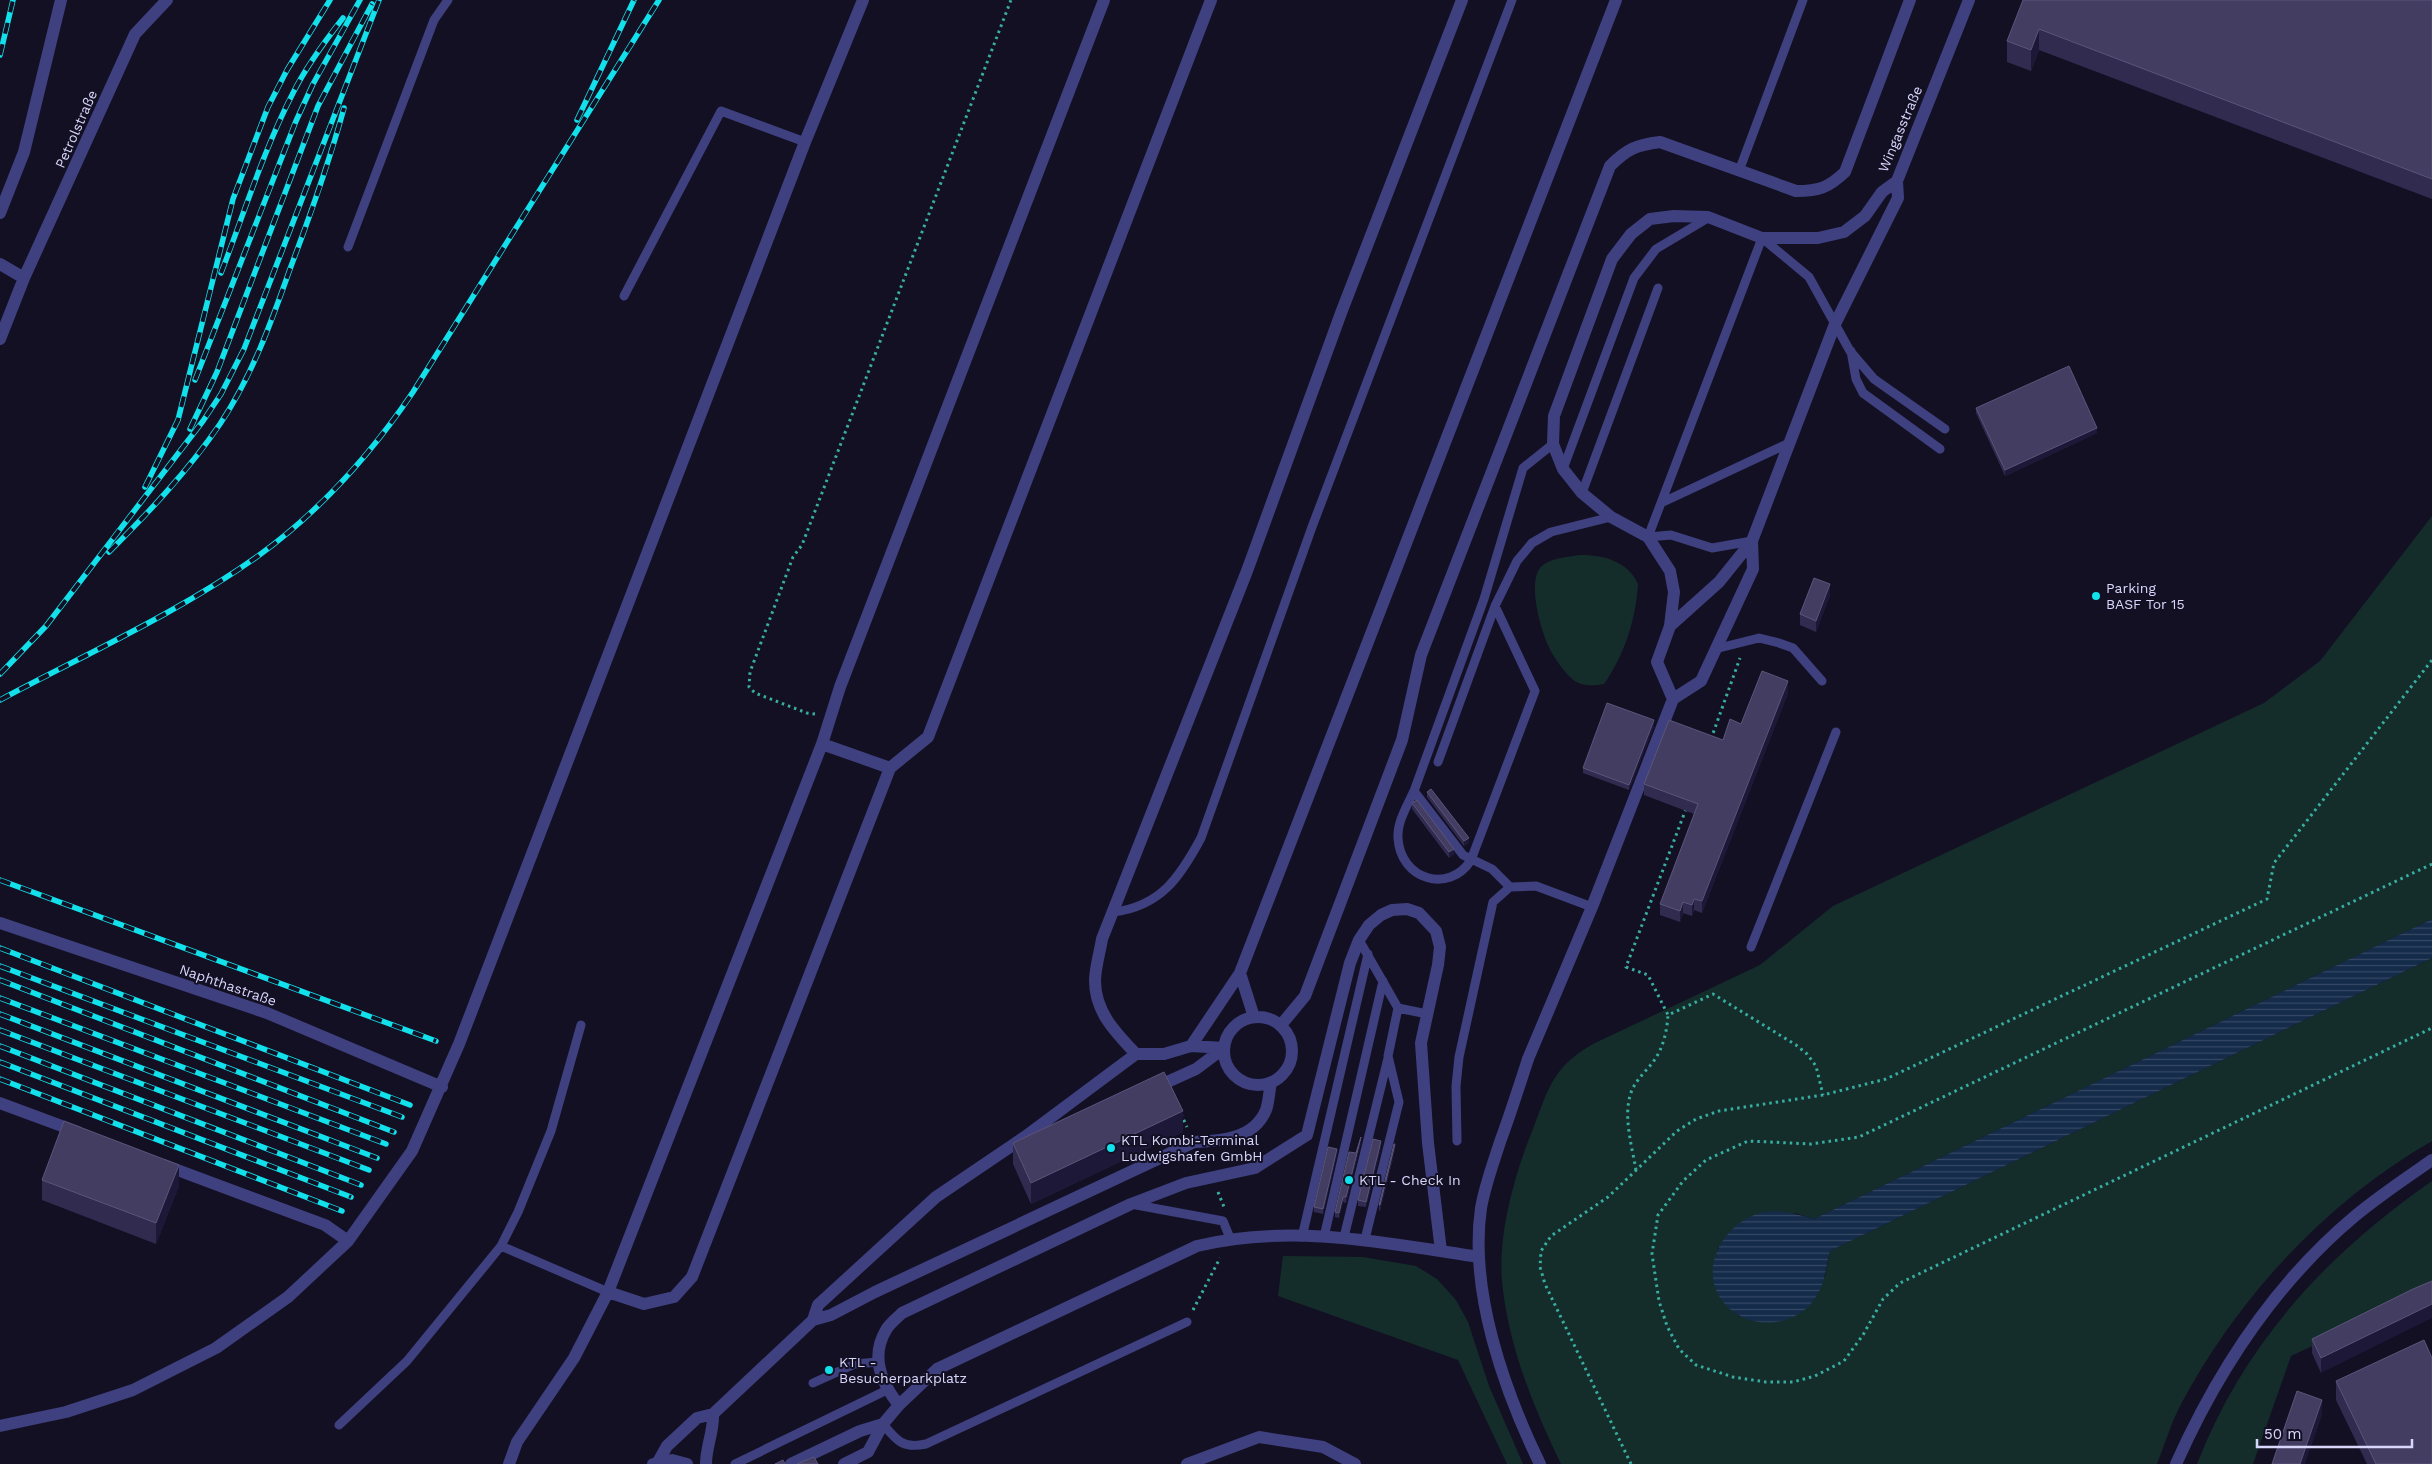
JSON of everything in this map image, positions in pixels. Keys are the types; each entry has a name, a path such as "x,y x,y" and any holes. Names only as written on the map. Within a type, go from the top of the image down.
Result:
{"street":[{"path":"0,213 24,152 61,0"},
{"name":"Petrolstraße","path":"0,339 24,278 136,34 167,0"},
{"path":"0,1426 66,1412 133,1390 216,1348 288,1297 348,1241 412,1151 442,1087 804,142 863,0"},
{"path":"509,1464 517,1442 574,1358 608,1292 822,744 844,677 1104,0"},
{"path":"608,1292 644,1304 674,1297 692,1277 890,768 928,737 1211,0"},
{"path":"1136,1054 1102,1013 1095,981 1102,939 1247,571 1341,313 1462,0"},
{"path":"1192,1046 1240,973 1616,0"},
{"path":"1281,1025 1305,996 1402,740 1421,655 1610,166 1623,152 1639,144 1660,142 1796,191 1814,191 1832,185 1845,172 1910,0"},
{"name":"Wingasstraße","path":"1762,238 1818,238 1844,232 1865,216 1882,192 1897,181 1969,0"},
{"path":"1670,626 1719,582 1752,541 1835,324 1898,198 1897,181"},
{"path":"1674,699 1657,662 1670,626 1674,592 1670,571 1648,537 1611,517 1582,493 1563,469 1554,444 1554,416 1612,259 1631,234 1650,219 1674,216 1708,217 1762,238"},
{"path":"0,264 24,278"},
{"path":"1540,1464 1507,1389 1496,1352 1479,1257 1481,1208 1487,1182 1528,1059 1592,907 1674,699 1701,681 1753,569 1752,541"},
{"path":"822,744 890,768"},
{"path":"899,1405 887,1390 878,1362 886,1329 902,1313 1131,1204 1186,1183 1255,1168 1307,1135 1350,963 1359,940 1369,924 1392,910 1407,909 1419,914 1436,931 1440,946 1438,965 1421,1043 1428,1143 1440,1251"},
{"name":"Naphthastraße","path":"0,923 267,1013 442,1087"},
{"path":"1240,973 1254,1017"},
{"path":"1254,1017 1272,1020 1281,1025 1288,1034 1292,1045 1292,1057 1288,1068 1281,1077 1271,1083 1252,1085 1242,1081 1228,1068 1224,1048 1226,1039 1236,1024 1254,1017"},
{"path":"656,1463 667,1446 697,1418 714,1414 813,1320 818,1305 936,1197 1026,1136 1136,1054 1164,1054 1192,1046 1224,1048"},
{"path":"1140,1094 1196,1068 1224,1048"},
{"path":"813,1320 831,1316 875,1292 1194,1142 1219,1141 1239,1136 1256,1126 1266,1110 1271,1083"},
{"path":"0,1103 92,1137"},
{"path":"1026,1136 1052,1133"},
{"path":"148,1158 325,1225 348,1241"},
{"path":"2176,1464 2206,1399 2236,1351 2269,1304 2304,1264 2354,1217 2432,1160"},
{"path":"844,1464 868,1452 884,1424 899,1405 936,1369 1197,1246 1230,1238 1324,1237 1365,1239 1479,1257"},
{"path":"706,1464 706,1450 714,1428 714,1414"},
{"path":"791,1464 860,1431 884,1424"},
{"path":"1187,1464 1259,1438 1322,1447 1355,1464"},
{"path":"656,1463 672,1460 687,1464"}],"lane":[{"path":"348,247 434,20 448,0"},
{"path":"1114,912 1134,909 1150,902 1186,865 1201,838 1312,527 1512,0"},
{"path":"1739,171 1803,0"},
{"path":"624,296 721,111 804,142"},
{"path":"1563,469 1634,278 1656,249 1708,217"},
{"path":"1752,541 1712,548 1671,535 1648,537 1762,238 1809,277 1850,351 1874,379 1945,429"},
{"path":"1582,493 1658,288"},
{"path":"1850,351 1856,379 1863,394 1940,449"},
{"path":"1661,503 1789,443"},
{"path":"1495,606 1535,691 1471,860 1465,870 1452,877 1438,880 1422,877 1410,868 1402,856 1398,838 1401,820 1414,791 1484,599 1523,468 1554,444"},
{"path":"1438,762 1495,606 1517,561 1532,543 1551,532 1611,517"},
{"path":"1715,649 1759,638 1793,648 1822,681"},
{"path":"1751,947 1836,732"},
{"path":"1414,791 1463,856 1492,870 1510,887"},
{"path":"1457,1141 1456,1086 1459,1057 1493,902 1510,887 1536,886 1592,907"},
{"path":"1344,1238 1398,1008 1359,940"},
{"path":"1302,1237 1368,954"},
{"path":"1324,1237 1383,981"},
{"path":"1398,1008 1427,1014"},
{"path":"339,1424 407,1361 500,1246 518,1212 551,1131 581,1025"},
{"path":"1365,1239 1400,1102 1388,1056"},
{"path":"1131,1204 1222,1221 1230,1238"},
{"path":"500,1246 608,1292"},
{"path":"884,1424 896,1440 905,1445 926,1444 1187,1322"},
{"path":"813,1383 855,1364 878,1362"},
{"path":"735,1464 887,1390"}],"path":[{"path":"831,715 806,713 755,693 749,687 750,672 794,557 802,545 1011,0"},
{"path":"1710,744 1746,640"},
{"path":"1631,1464 1545,1284 1540,1267 1541,1251 1551,1236 1608,1197 1677,1131 1696,1119 1719,1111 1823,1095 1886,1079 2267,899 2274,863 2432,660"},
{"path":"1636,1171 1628,1116 1629,1101 1632,1089 1654,1061 1662,1044 1668,1015 1648,975 1626,967 1690,800"},
{"path":"2432,864 1859,1137 1811,1144 1748,1141 1706,1160 1683,1181 1658,1215 1652,1254 1659,1301 1667,1326 1679,1349 1696,1365 1733,1377 1766,1382 1793,1382 1814,1376 1844,1360 1862,1336 1884,1298 1900,1283 2432,1028"},
{"path":"1668,1015 1713,994 1796,1045 1807,1054 1816,1066 1823,1095"},
{"path":"1178,1108 1194,1142"}],"green space":[{"path":"2432,516 2432,919 1814,1219 1795,1213 1718,1248 1714,1270 1716,1287 1724,1301 1740,1317 1825,1277 1830,1251 2432,958 2432,1141 2393,1165 2356,1193 2288,1255 2258,1289 2204,1364 2181,1404 2157,1464 1561,1464 1541,1420 1516,1352 1505,1305 1501,1262 1505,1223 1514,1184 1526,1146 1544,1101 1561,1069 1570,1060 1595,1043 1760,965 1833,906 2264,703 2320,661"},
{"path":"1580,555 1597,556 1614,561 1628,570 1638,584 1635,610 1628,637 1604,684 1583,684 1575,681 1564,670 1554,657 1547,643 1536,605 1535,584 1540,568 1553,560"},
{"path":"2432,1181 2432,1290 2291,1356 2253,1464 2197,1464 2216,1420 2239,1379 2264,1341 2293,1305 2324,1271 2358,1239"},
{"path":"1283,1256 1363,1257 1416,1266 1437,1279 1456,1300 1468,1322 1489,1386 1523,1464 1507,1464 1458,1360 1278,1296"}],"water":[{"path":"2432,919 2432,958 1830,1251 1823,1281 1818,1293 1806,1309 1795,1316 1782,1321 1755,1321 1742,1317 1730,1309 1721,1299 1715,1285 1713,1271 1715,1258 1720,1245 1729,1233 1740,1223 1752,1216 1778,1211 1814,1219"}],"building":[{"path":"2023,0 2432,0 2432,179 2039,29 2031,50 2007,41"},
{"path":"2069,366 2097,428 2005,470 1976,408"},
{"path":"1814,578 1830,584 1816,621 1800,614"},
{"path":"1762,671 1788,681 1702,901 1694,899 1692,905 1683,902 1680,911 1660,904 1698,804 1644,784 1669,720 1723,740 1730,719 1741,724"},
{"path":"1607,703 1654,720 1629,785 1583,768"},
{"path":"1431,789 1469,838 1464,841 1427,792"},
{"path":"1417,800 1454,849 1449,852 1412,803"},
{"path":"1164,1072 1183,1111 1031,1183 1013,1143"},
{"path":"64,1121 179,1165 156,1223 42,1180"},
{"path":"1361,1137 1346,1197 1343,1197 1339,1213 1335,1212 1349,1152 1356,1153"},
{"path":"1373,1139 1381,1141 1366,1202 1358,1200"},
{"path":"1394,1144 1395,1144 1379,1205"},
{"path":"1328,1147 1337,1149 1323,1209 1314,1207"},
{"path":"2432,1281 2432,1304 2321,1358 2312,1339"},
{"path":"2424,1340 2432,1358 2432,1464 2376,1464 2336,1381"},
{"path":"2297,1391 2322,1400 2300,1464 2272,1464"},
{"path":"814,1457 818,1464 797,1464"},
{"path":"783,1460 785,1464 775,1464"}],"railway":[{"path":"0,55 13,0"},
{"path":"145,487 178,420 233,199 268,107 287,70 330,0"},
{"path":"195,380 296,121 313,84 360,0"},
{"path":"0,674 46,626 203,421 221,394 244,349 379,0"},
{"path":"577,120 634,0"},
{"path":"0,700 131,632 227,577 258,556 302,521 343,481 380,438 413,392 659,0"},
{"path":"190,429 217,372 318,106 372,4"},
{"path":"221,273 263,160 282,115 298,83 343,18"},
{"path":"109,552 195,458 220,424 242,387 276,309 319,189 344,108"},
{"path":"0,880 436,1041"},
{"path":"0,948 410,1105"},
{"path":"0,966 402,1117"},
{"path":"0,980 394,1132"},
{"path":"0,998 386,1144"},
{"path":"0,1014 377,1158"},
{"path":"0,1030 369,1170"},
{"path":"0,1046 361,1185"},
{"path":"0,1062 351,1197"},
{"path":"0,1079 342,1211"}],"place":[{"name":"Parking BASF Tor 15","path":"2096,596"},
{"name":"KTL Kombi-Terminal Ludwigshafen GmbH","path":"1111,1148"},
{"name":"KTL - Check In","path":"1349,1180"},
{"name":"KTL - Besucherparkplatz","path":"829,1370"}]}
